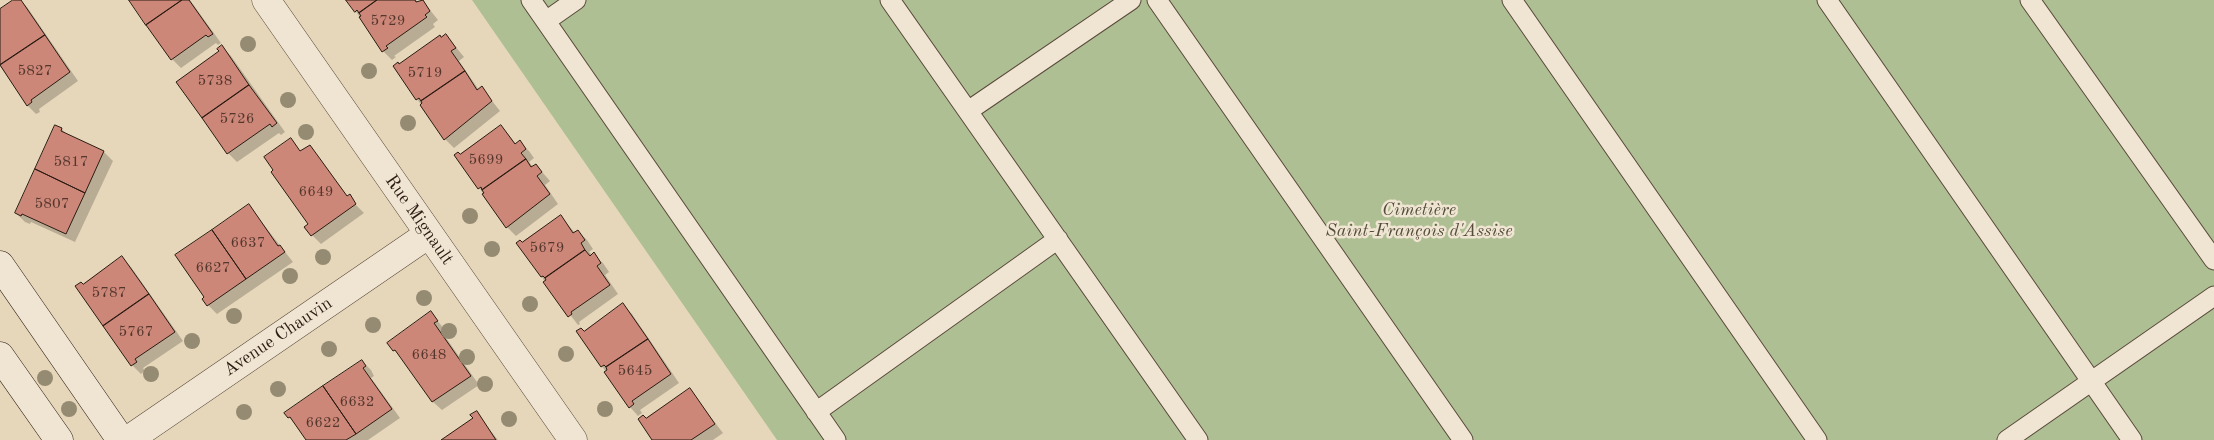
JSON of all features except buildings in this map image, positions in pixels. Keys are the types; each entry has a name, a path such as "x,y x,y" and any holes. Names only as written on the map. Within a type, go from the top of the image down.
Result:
{"street":[{"name":"Rue Mignault","path":"266,0 573,440"},
{"name":"Avenue Chauvin","path":"128,440 429,234"},
{"path":"3,276 121,440"},
{"path":"0,356 59,440"}],"lane":[{"path":"531,0 836,440"},
{"path":"546,21 576,0"},
{"path":"890,0 1198,440"},
{"path":"968,111 1131,0"},
{"path":"1157,0 1463,440"},
{"path":"1512,0 1817,440"},
{"path":"1827,0 2132,440"},
{"path":"2030,0 2214,260"},
{"path":"816,412 1058,239"},
{"path":"2007,440 2214,296"}],"green space":[{"name":"Cimetière Saint-François d'Assise","path":"472,0 2214,0 2214,440 777,440"}]}
